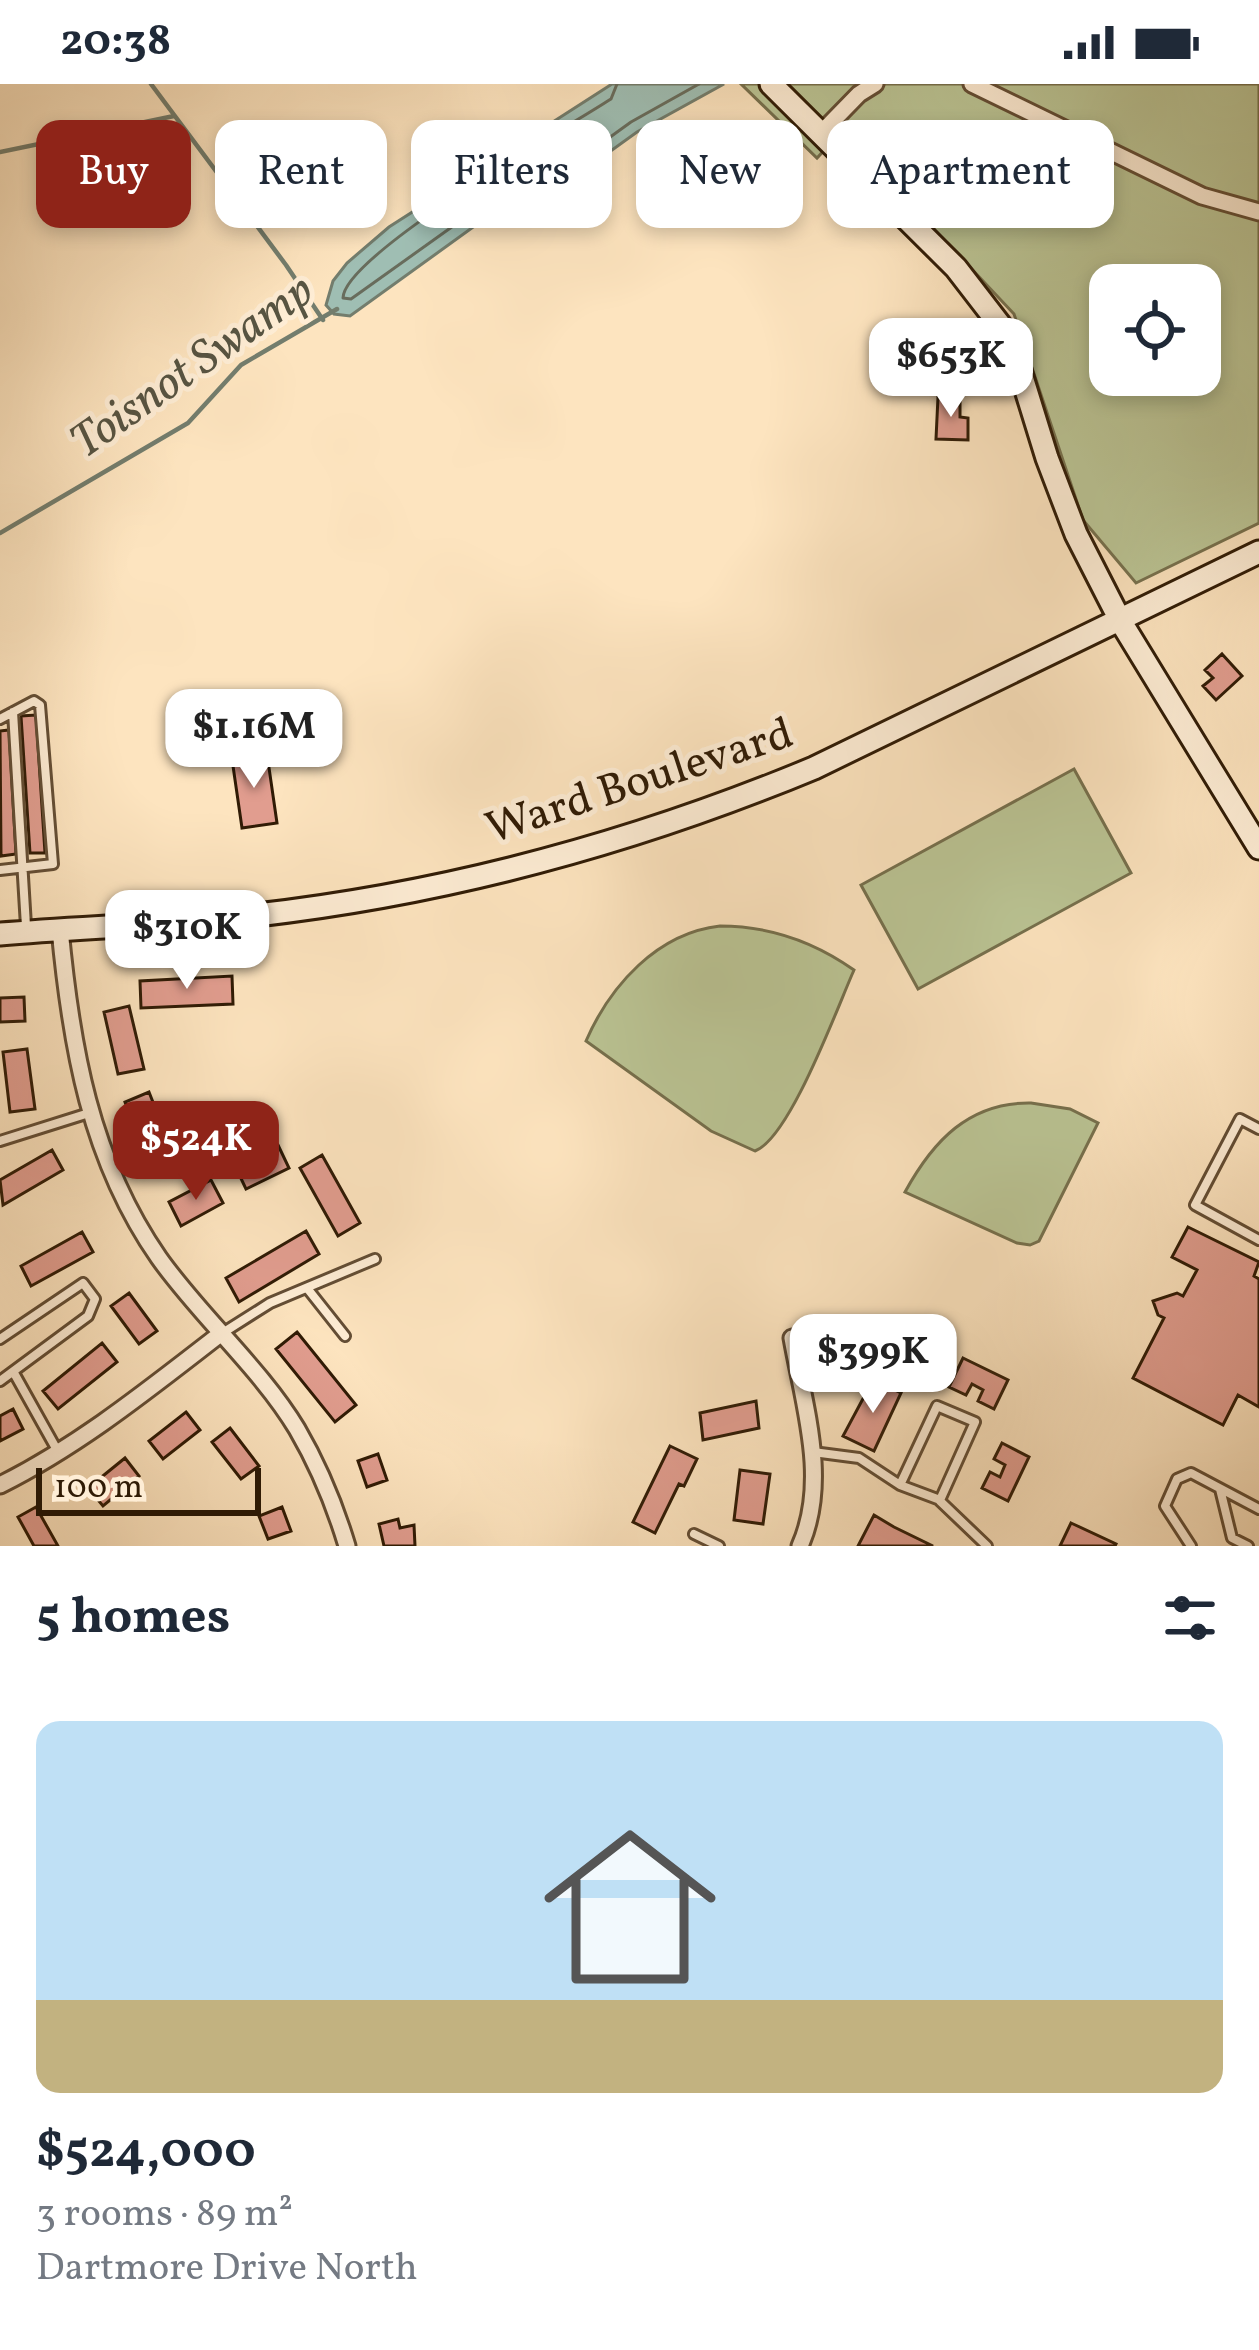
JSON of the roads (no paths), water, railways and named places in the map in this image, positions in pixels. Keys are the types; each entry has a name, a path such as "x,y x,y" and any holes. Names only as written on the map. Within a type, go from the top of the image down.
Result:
{"main road":[{"path":"771,84 956,268 1010,338 1060,496 1120,622 1259,848"},
{"name":"Ward Boulevard","path":"0,934 327,905 494,874 597,846 814,768 1259,552"}],"street":[{"path":"821,134 875,84"},
{"path":"972,84 1202,196 1259,212"},
{"path":"59,929 70,1028 89,1113 128,1205 158,1256 295,1426 347,1546"},
{"path":"0,1485 58,1453 219,1335"},
{"path":"792,1338 812,1451 813,1512 800,1546"}],"lane":[{"path":"0,718 34,701 40,705 53,864 0,870"},
{"path":"13,712 26,932"},
{"path":"0,1141 89,1113"},
{"path":"1259,1129 1240,1118 1195,1205 1259,1240"},
{"path":"219,1335 270,1304 374,1258"},
{"path":"0,1339 83,1283 95,1299 88,1316 0,1381"},
{"path":"307,1288 345,1336"},
{"path":"14,1373 58,1453"},
{"path":"900,1485 937,1406 975,1422 940,1500"},
{"path":"812,1451 859,1458 900,1485 940,1500 986,1546"},
{"path":"1191,1546 1166,1506 1177,1479 1191,1473 1259,1509"},
{"path":"1220,1489 1232,1538 1248,1546"},
{"path":"694,1534 719,1546"}],"water":[{"path":"612,84 724,84 659,120 636,120 636,133 612,150 612,120 556,120"},
{"path":"411,213 411,228 472,228 350,316 334,314 326,305 333,281 389,227"}],"waterway":[{"path":"151,84 323,320"},
{"path":"0,152 174,116"},
{"name":"Toisnot Swamp","path":"0,533 188,423 241,365 337,309"}]}
